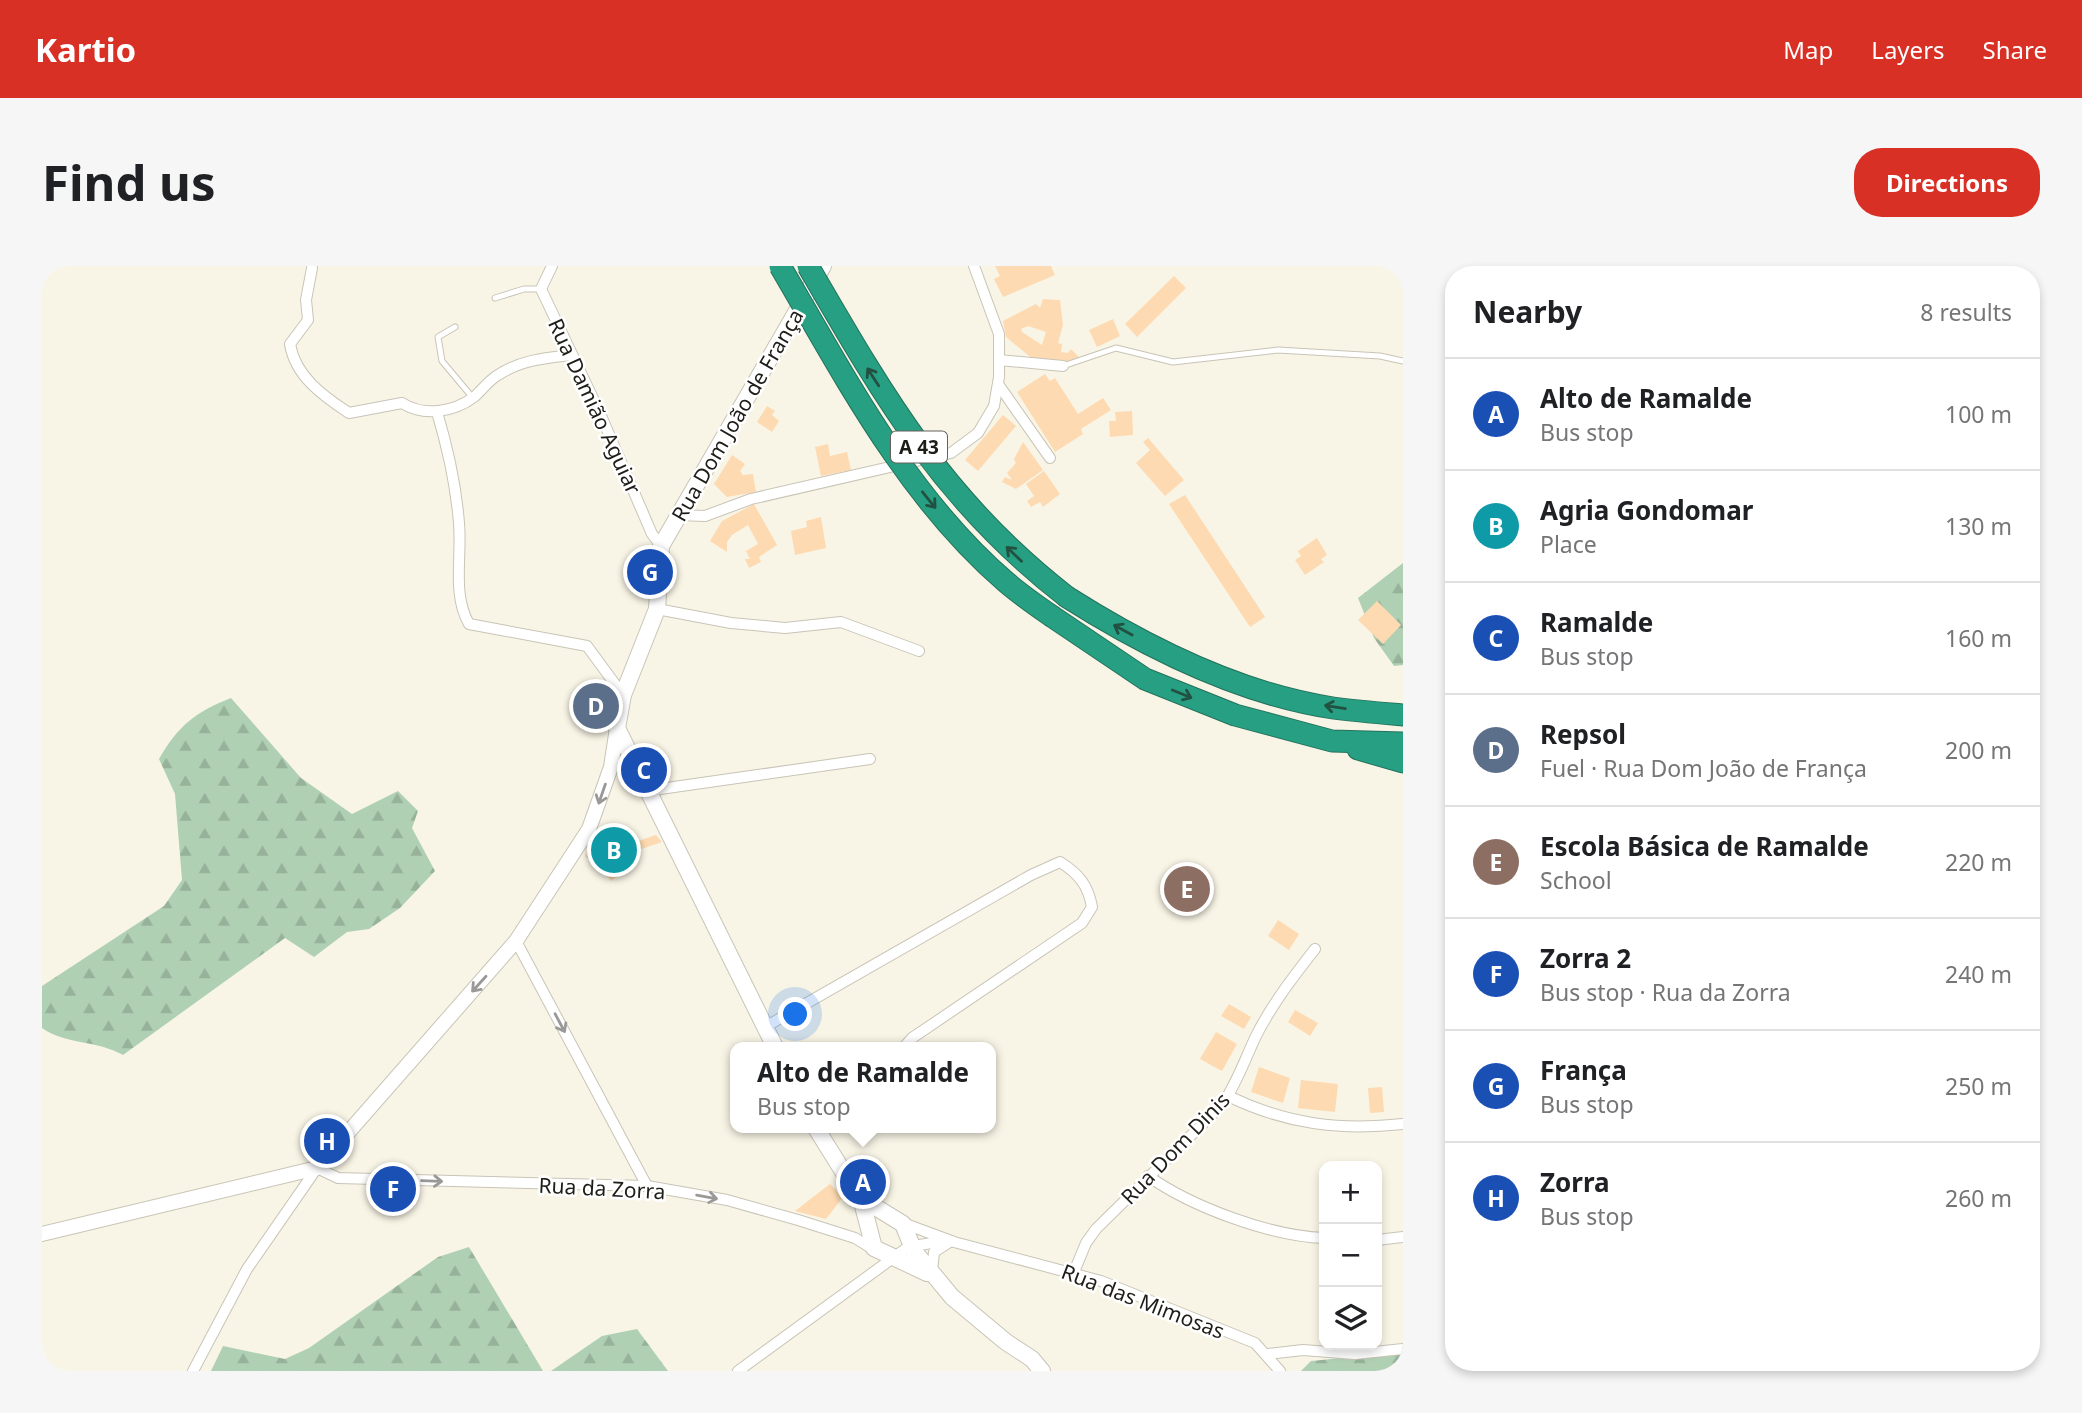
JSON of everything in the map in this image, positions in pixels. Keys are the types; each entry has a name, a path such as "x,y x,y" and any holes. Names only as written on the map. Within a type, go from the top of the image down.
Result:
{"highway":[{"name":"A 43","path":"780,266 848,384 898,462 972,548 1006,582 1145,679 1235,715 1332,741 1403,743"},
{"name":"A 43","path":"808,266 868,368 919,447 952,489 1023,562 1067,597 1156,649 1238,683 1331,708 1403,715"},
{"path":"1332,741 1403,762"}],"main road":[{"name":"Rua Dom João de França","path":"617,728 623,695 657,609 661,546 823,266"},
{"path":"617,728 772,1042"},
{"path":"819,1133 862,1202 883,1252 934,1279"},
{"path":"849,1181 877,1208 897,1220"},
{"path":"883,1252 880,1221 897,1220"},
{"path":"883,1252 897,1220"},
{"path":"883,1252 917,1266 971,1314 1032,1359 1042,1371"}],"street":[{"path":"541,289 552,266"},
{"path":"678,515 705,516 786,490 951,453 978,433 993,406 998,384 999,334 974,266"},
{"path":"312,267 306,300 308,320 290,344 292,359 313,386 349,413 402,403 410,408 437,412 473,398 497,375 527,361 571,355"},
{"name":"Rua Damião Aguiar","path":"541,289 652,534 661,546"},
{"path":"999,360 1063,366"},
{"path":"998,384 1050,458"},
{"path":"437,412 455,478 460,527 459,607 469,624 587,646 623,695"},
{"path":"657,609 731,624 785,628 841,622 919,651"},
{"path":"193,1371 247,1269 317,1168 516,941 589,829 611,768 617,728"},
{"path":"646,791 870,759"},
{"path":"765,1027 1031,875 1060,862 1076,872 1089,890 1092,907 1082,923 908,1042"},
{"path":"516,941 647,1186"},
{"name":"Rua Dom Dinis","path":"1074,1272 1086,1243 1096,1229 1228,1096 1257,1034 1291,980 1315,949"},
{"path":"1228,1096 1277,1117 1309,1124 1367,1128 1403,1124"},
{"path":"42,1234 317,1168"},
{"name":"Rua da Zorra","path":"317,1168 338,1178 647,1186 727,1200 883,1252"},
{"path":"1148,1176 1168,1191 1268,1229 1319,1237"},
{"name":"Rua das Mimosas","path":"897,1220 954,1242 1074,1272 1255,1343 1268,1354 1280,1371"},
{"path":"1382,1239 1403,1237"},
{"name":"Rua das Mimosas","path":"883,1252 930,1241 954,1242"},
{"path":"934,1279 931,1268 934,1252 944,1244 954,1242"},
{"path":"738,1371 883,1252"},
{"path":"1268,1354 1303,1350 1355,1354 1403,1349"}],"lane":[{"path":"495,298 524,289 541,289"},
{"path":"455,327 438,337 442,361 473,398"},
{"path":"1063,366 1116,348 1173,362 1278,350 1380,356 1403,361"}],"green space":[{"path":"1403,563 1403,665 1394,666 1374,638 1358,598"},
{"path":"231,698 301,778 352,814 398,791 418,811 412,828 435,871 400,908 369,929 347,932 314,957 285,938 123,1055 51,1033 42,1028 42,986 164,906 182,880 175,794 159,759 189,721"},
{"path":"469,1247 543,1371 211,1371 223,1346 285,1359 309,1348 438,1257"},
{"path":"637,1329 668,1371 551,1371 602,1336"},
{"path":"1403,1352 1403,1371 1301,1371 1311,1361"}],"building":[{"path":"995,266 1051,266 1055,275 1003,297 994,279 1000,276"},
{"path":"1174,276 1186,288 1137,337 1125,324"},
{"path":"1043,299 1060,300 1063,325 1058,343 1062,344 1061,352 1068,353 1071,349 1079,357 1068,363 1035,361 1006,337 1003,321 1036,304 1040,308","holes":["1028,326 1046,332 1042,345 1021,329"]},
{"path":"1113,319 1120,336 1097,347 1089,330"},
{"path":"1045,374 1050,381 1055,378 1078,414 1103,398 1111,410 1081,429 1083,434 1055,452 1017,392"},
{"path":"767,406 775,411 772,415 779,421 772,432 757,422"},
{"path":"1132,411 1133,435 1110,437 1109,421 1116,421 1115,412"},
{"path":"1003,415 1016,426 978,471 965,460"},
{"path":"1148,438 1184,480 1165,496 1136,463 1150,450 1143,442"},
{"path":"1023,442 1043,470 1016,489 1002,482 1005,477 1012,480 1007,473 1016,463 1014,459"},
{"path":"828,444 830,456 847,452 851,470 821,476 815,447"},
{"path":"732,455 745,464 740,471 743,475 753,474 756,492 727,497 714,484"},
{"path":"1044,471 1060,494 1043,507 1040,502 1031,507 1027,501 1034,496 1026,484"},
{"path":"1185,495 1265,617 1250,627 1169,504"},
{"path":"754,504 777,545 759,557 761,562 749,568 745,559 750,559 746,551 758,544 748,525 732,535 727,542 727,552 710,541 722,521"},
{"path":"821,517 826,548 795,555 791,531 807,527 806,521"},
{"path":"1317,538 1327,555 1321,559 1324,562 1305,575 1295,560 1301,556 1298,551"},
{"path":"1377,601 1401,625 1383,644 1358,620"},
{"path":"606,828 632,843 656,835 662,842 624,855 628,868 611,881 606,875 610,870 601,859 595,863 585,856"},
{"path":"1278,920 1299,934 1289,950 1268,936"},
{"path":"1229,1004 1251,1017 1244,1029 1221,1016"},
{"path":"1295,1010 1318,1023 1310,1036 1288,1022"},
{"path":"1216,1032 1237,1044 1222,1071 1200,1059"},
{"path":"1259,1067 1290,1078 1283,1103 1251,1092"},
{"path":"1301,1080 1338,1084 1335,1112 1298,1108"},
{"path":"1382,1087 1384,1112 1370,1113 1368,1088"},
{"path":"830,1184 843,1197 826,1219 795,1211"}],"place":[{"name":"França","path":"650,572"},
{"name":"Repsol","path":"596,706"},
{"name":"Ramalde","path":"644,770"},
{"name":"Agria Gondomar","path":"614,850"},
{"name":"Escola Básica de Ramalde","path":"1187,889"},
{"name":"Zorra","path":"327,1141"},
{"name":"Alto de Ramalde","path":"863,1182"},
{"name":"Zorra 2","path":"393,1189"}]}
